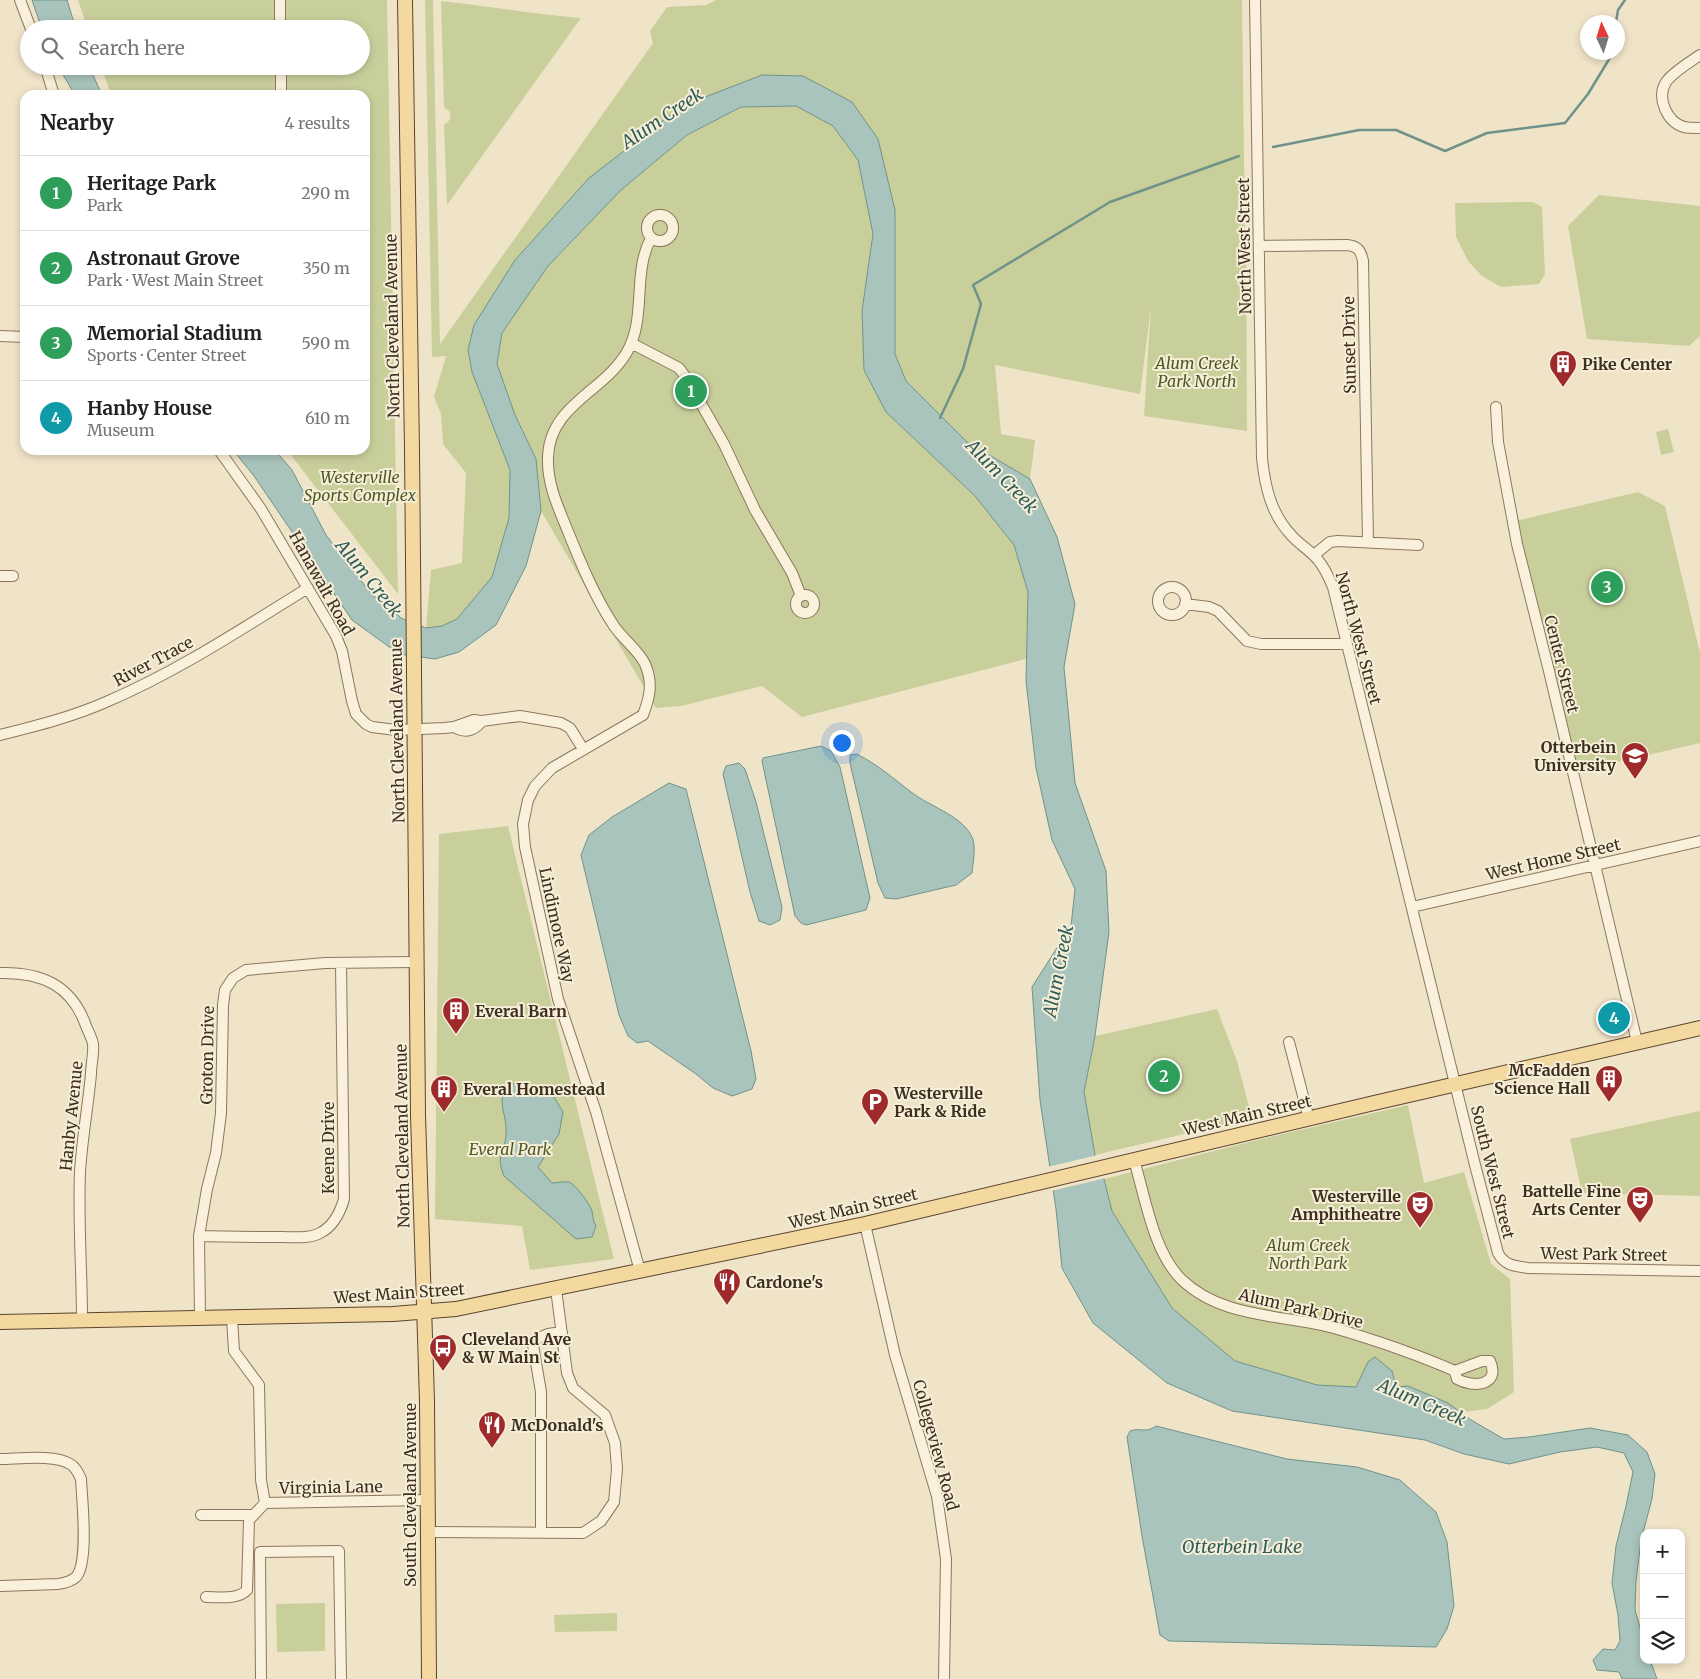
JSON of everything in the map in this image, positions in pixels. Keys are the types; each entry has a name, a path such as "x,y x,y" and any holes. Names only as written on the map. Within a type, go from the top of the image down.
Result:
{"main road":[{"name":"North Cleveland Avenue","path":"405,0 412,449 418,1115 424,1312"},
{"name":"West Main Street","path":"0,1322 232,1318 424,1312 456,1309 865,1224 1700,1028"},
{"name":"South Cleveland Avenue","path":"424,1312 427,1401 429,1679"}],"street":[{"path":"20,0 28,20"},
{"path":"280,0 280,20"},
{"name":"North West Street","path":"1255,0 1262,458 1264,474 1269,499 1278,517 1292,536 1314,555 1323,566 1333,587 1455,1084"},
{"path":"1700,55 1684,66 1666,83 1662,98 1666,113 1674,122 1685,127 1700,128"},
{"path":"47,75 52,90"},
{"path":"281,75 282,90"},
{"name":"Lindimore Way","path":"640,1271 596,1112 558,998 525,847 523,824 528,800 536,786 552,768 643,715 650,696 650,682 644,662 616,628 600,604 585,573 554,496 548,474 548,457 550,439 557,423 582,396 597,385 621,362 631,343 638,316 641,268 650,238"},
{"name":"Sunset Drive","path":"1259,246 1347,245 1355,246 1361,253 1363,261 1368,542"},
{"path":"0,336 20,337"},
{"path":"631,343 679,368 687,378 724,444 755,510 792,573 801,596"},
{"name":"Center Street","path":"1496,407 1498,442 1517,544 1637,1042"},
{"name":"Hanawalt Road","path":"223,455 261,509 336,636 342,651 352,701 360,718 366,724 378,728 454,727 474,720 482,721 520,716 561,723 570,728 583,749"},
{"path":"1314,555 1330,542 1418,545"},
{"path":"0,576 13,576"},
{"name":"River Trace","path":"0,734 35,727 105,703 162,675 308,588"},
{"path":"1186,604 1210,607 1218,611 1247,641 1261,644 1347,644"},
{"name":"West Home Street","path":"1412,907 1700,841"},
{"name":"Groton Drive","path":"200,1318 200,1236 207,1189 216,1153 221,1114 223,1005 225,990 233,978 246,970 341,963 416,962"},
{"name":"Keene Drive","path":"200,1236 309,1236 319,1234 328,1228 340,1212 344,1199 341,963"},
{"name":"Hanby Avenue","path":"0,973 33,975 63,989 83,1015 93,1044 80,1185 82,1321"},
{"path":"1289,1042 1308,1119"},
{"name":"South West Street","path":"1455,1084 1494,1243 1502,1260 1507,1264"},
{"name":"Alum Park Drive","path":"1134,1160 1151,1223 1167,1260 1181,1278 1205,1296 1240,1311 1337,1329 1409,1352 1455,1371"},
{"name":"Collegeview Road","path":"865,1224 895,1355 937,1496 946,1559 944,1679"},
{"name":"West Park Street","path":"1507,1264 1528,1268 1700,1271"},
{"path":"427,1532 583,1532 601,1521 614,1502 615,1443 605,1415 573,1388 567,1373 556,1289"},
{"path":"206,1597 238,1596 248,1590 249,1520 265,1504 261,1480 259,1385 234,1352 232,1318"},
{"path":"542,1532 541,1392 533,1345 536,1339 548,1334 562,1332"},
{"path":"0,1459 50,1458 64,1460 77,1470 81,1479 83,1560 75,1578 67,1582 0,1586"},
{"name":"Virginia Lane","path":"265,1504 427,1500"},
{"path":"201,1515 253,1515"},
{"path":"261,1679 260,1552 339,1551 341,1679"}],"green space":[{"name":"Westerville Sports Complex","path":"78,0 387,0 398,594 291,455 370,455 370,90 109,90 104,75 370,75 370,20 85,20"},
{"name":"Alum Creek Park North","path":"425,0 433,0 440,344 653,43 650,31 667,7 706,5 716,0 1242,0 1247,431 1144,416 1151,306 1140,394 995,365 1001,434 1035,440 1030,479 967,442 906,381 895,354 894,297 852,102 682,106 474,325 468,350 472,372 510,470 509,518 492,577 457,619 442,626 426,628 431,570 462,563 466,473 443,444 441,414 434,397 446,356 432,357"},
{"path":"441,1 581,18 447,205 444,125 449,121 450,112 444,107"},
{"path":"796,106 833,126 858,160 873,234 862,311 886,412 975,496 1014,545 1028,592 1026,659 802,717 762,686 681,706 656,708 541,511 536,459 515,415 497,364 502,333 548,266 621,190 687,135 741,107"},
{"path":"1599,195 1700,206 1700,336 1689,346 1587,339 1568,226"},
{"path":"1533,202 1542,207 1545,274 1539,284 1501,287 1482,276 1468,261 1456,237 1455,203"},
{"path":"1668,429 1674,452 1661,455 1656,432"},
{"path":"1638,492 1665,506 1700,653 1700,743 1574,772 1515,521"},
{"name":"Everal Park","path":"508,826 614,1259 530,1270 522,1226 435,1219 439,834"},
{"path":"1217,1009 1237,1061 1252,1118 1095,1155 1084,1092 1095,1036"},
{"name":"Alum Creek North Park","path":"1408,1105 1424,1183 1464,1172 1491,1264 1510,1279 1514,1392 1487,1409 1416,1418 1368,1362 1357,1387 1317,1385 1235,1361 1172,1308 1112,1211 1104,1179 1257,1140"},
{"path":"1700,1111 1700,1196 1582,1193 1570,1139"},
{"path":"325,1603 325,1651 277,1652 276,1604"},
{"path":"617,1613 617,1631 555,1632 554,1615"}],"water":[{"path":"32,0 67,0 73,20 39,20"},
{"path":"63,75 93,75 100,90 72,90"},
{"name":"Alum Creek","path":"762,75 803,76 852,102 878,139 895,210 895,354 906,381 967,442 1030,479 1057,537 1075,604 1064,667 1075,783 1106,871 1109,932 1095,1036 1084,1092 1095,1155 1104,1179 1112,1211 1172,1308 1235,1361 1317,1385 1356,1387 1368,1362 1375,1357 1392,1371 1396,1387 1408,1386 1448,1403 1471,1420 1504,1439 1590,1428 1628,1435 1647,1452 1655,1474 1652,1499 1644,1529 1640,1529 1635,1610 1640,1627 1640,1664 1651,1664 1657,1679 1622,1679 1619,1672 1597,1670 1593,1660 1603,1649 1615,1650 1620,1641 1618,1615 1612,1583 1616,1546 1633,1472 1624,1453 1597,1447 1560,1452 1509,1464 1464,1454 1425,1440 1232,1411 1167,1383 1093,1323 1062,1268 1056,1209 1040,1100 1032,987 1071,926 1075,889 1052,840 1036,768 1026,681 1028,592 1014,545 975,496 886,412 864,370 862,311 873,234 858,160 833,126 796,106 741,107 687,135 621,190 548,266 502,333 497,364 515,415 536,459 541,511 526,566 496,625 459,652 435,659 399,654 352,620 254,476 237,455 279,455 292,470 326,535 373,596 384,601 401,618 426,628 442,626 457,619 492,577 509,518 510,470 472,372 468,350 474,325 515,260 589,178 682,106"},
{"path":"821,746 831,751 840,767 870,898 866,910 806,925 801,923 795,916 762,761 763,758"},
{"path":"857,754 879,767 918,797 952,816 966,828 974,843 972,873 956,885 896,899 885,898 878,883 850,763 850,755"},
{"path":"739,763 745,769 756,802 782,907 780,920 770,925 759,921 750,892 723,774 726,766"},
{"path":"669,783 686,789 751,1051 756,1079 752,1089 732,1096 713,1088 648,1041 637,1043 628,1036 619,1015 581,855 589,835 612,817"},
{"path":"517,1083 534,1087 554,1097 563,1112 559,1134 538,1167 552,1183 569,1182 582,1195 591,1208 596,1226 592,1237 576,1239 504,1176 500,1163 506,1134 502,1097 508,1085"},
{"name":"Otterbein Lake","path":"1156,1426 1287,1459 1357,1467 1400,1480 1436,1512 1447,1542 1454,1606 1447,1629 1436,1647 1169,1641 1160,1635 1127,1437 1130,1431 1149,1430"}],"pier":[{"path":"1098,1155 1106,1178 1051,1191 1047,1167"}],"waterway":[{"path":"1617,15 1618,10 1625,0"},
{"path":"1273,147 1359,130 1396,130 1445,151 1487,133 1565,123 1588,94 1609,60"},
{"path":"940,418 963,369 981,304 973,285 1110,202 1239,156"}],"place":[{"name":"Pike Center","path":"1563,388"},
{"name":"Heritage Park","path":"691,391"},
{"name":"Memorial Stadium","path":"1607,587"},
{"name":"Otterbein University","path":"1635,780"},
{"name":"Hanby House","path":"1614,1018"},
{"name":"Everal Barn","path":"456,1035"},
{"name":"Astronaut Grove","path":"1164,1076"},
{"name":"McFadden Science Hall","path":"1609,1103"},
{"name":"Everal Homestead","path":"444,1113"},
{"name":"Westerville Park & Ride","path":"875,1126"},
{"name":"Battelle Fine Arts Center","path":"1640,1224"},
{"name":"Westerville Amphitheatre","path":"1420,1229"},
{"name":"Cardone's","path":"727,1306"},
{"name":"Cleveland Ave & W Main St","path":"443,1372"},
{"name":"McDonald's","path":"492,1449"}]}
